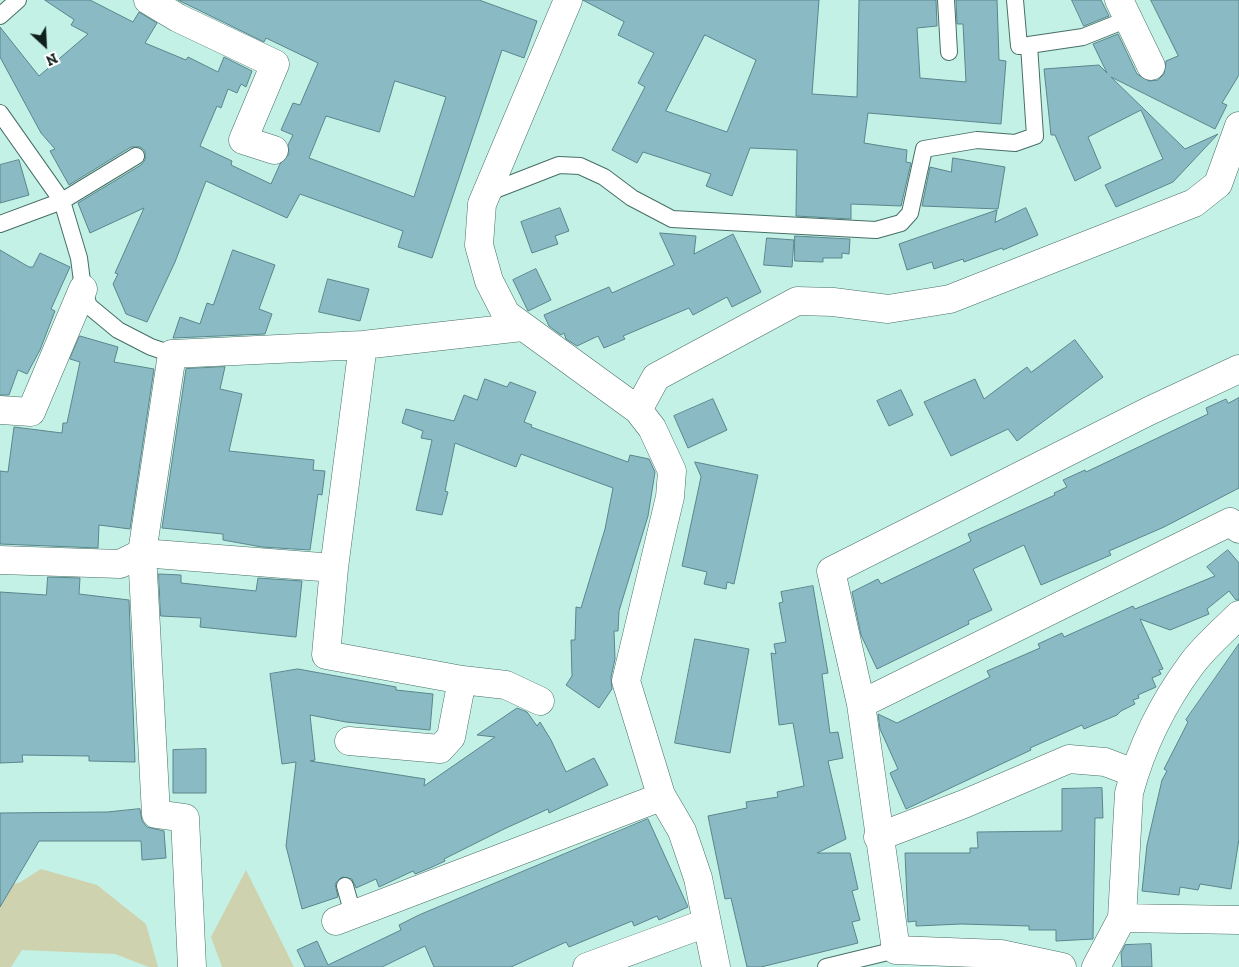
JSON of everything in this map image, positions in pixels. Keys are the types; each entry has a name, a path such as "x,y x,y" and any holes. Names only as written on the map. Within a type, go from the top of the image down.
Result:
{"street":[{"path":"148,0 178,18 275,64 243,140 274,150"},
{"path":"568,0 482,204 479,245 489,281 506,314 638,410 652,428 672,471 670,497 626,681 661,795 682,831 698,878 716,967"},
{"path":"1124,9 1151,66"},
{"path":"638,410 656,377 797,301 833,302 888,309 950,300 1194,203 1218,184 1239,126"},
{"path":"0,410 31,412 83,289"},
{"path":"192,967 185,818 156,814 142,553 172,354 363,345 522,327"},
{"path":"363,345 334,568 326,655 462,680 506,685 540,701"},
{"path":"1062,967 1001,954 896,950 878,838 861,704 831,571 1140,415 1239,368"},
{"path":"861,704 1230,522 1239,529"},
{"path":"0,560 120,564 142,553 334,568"},
{"path":"1096,967 1122,918 1128,793 1134,773 1163,709 1192,664 1239,615"},
{"path":"349,741 381,746 440,749 451,738 462,680"},
{"path":"878,838 1069,759 1105,762 1134,773"},
{"path":"344,917 653,800 661,795"},
{"path":"1122,918 1239,920"},
{"path":"587,967 706,923"}],"lane":[{"path":"0,16 18,0"},
{"path":"946,0 949,52"},
{"path":"1015,0 1019,46 1083,37 1124,9"},
{"path":"487,193 559,165 580,166 604,177 632,198 672,219 876,230 901,223 910,213 924,150 977,140 1014,143 1035,136 1030,45"},
{"path":"0,114 62,201 79,258 83,289 89,306 118,330 150,347 172,354"},
{"path":"0,224 62,201 136,156"},
{"path":"344,917 345,886"},
{"path":"826,967 896,950"}],"green space":[{"path":"41,869 97,885 146,924 158,967 149,967 115,954 22,950 11,967 0,967 0,886 19,883"},
{"path":"246,870 294,967 222,967 211,937"}],"building":[{"path":"45,0 90,0 133,22 139,12 157,23 145,43 186,60 188,57 218,72 224,57 252,71 246,87 241,84 237,93 228,89 221,108 217,106 200,146 232,161 231,165 271,184 280,164 289,154 288,145 293,135 281,130 293,103 300,105 318,63 266,38 264,42 178,0 479,0 537,21 524,58 502,50 432,258 398,247 403,231 300,194 287,218 206,181 175,262 147,322 126,314 113,284 118,274 115,273 144,208 90,233 78,203 141,165 145,160 145,151 140,147 131,147 69,185 50,151 55,149 41,133 0,57 0,27 39,76 88,34 71,25 74,20","holes":["395,81 446,97 414,197 309,158 326,116 379,132"]},
{"path":"583,0 819,0 812,94 857,97 859,0 936,0 937,26 917,28 920,78 966,82 963,24 957,24 956,0 997,0 999,60 1006,61 1001,124 868,113 864,143 907,150 906,162 911,163 901,206 851,204 851,219 796,216 797,150 750,148 732,196 706,186 711,174 643,152 637,163 612,150 645,87 638,83 654,53 618,35 624,22","holes":["705,35 756,60 727,132 666,111"]},
{"path":"1072,0 1101,0 1109,16 1084,26"},
{"path":"1151,0 1239,0 1239,75 1222,103 1227,105 1215,129 1111,77 1185,149 1218,134 1173,182 1116,207 1105,185 1163,159 1141,110 1088,137 1101,168 1075,181 1055,135 1051,135 1044,69 1099,65 1107,73 1093,44 1118,34 1137,74 1149,81 1158,80 1164,74 1166,61 1178,56"},
{"path":"953,158 1005,167 998,209 922,206 930,167 951,172"},
{"path":"19,160 29,195 0,203 0,165"},
{"path":"560,208 569,231 555,236 558,244 532,253 521,222"},
{"path":"1026,208 1038,235 1003,250 1002,248 964,262 963,259 934,269 932,262 907,270 899,244 997,210 995,222"},
{"path":"660,233 696,236 694,254 733,234 761,292 732,307 727,297 693,315 689,308 623,336 625,339 604,348 598,336 577,346 566,339 564,333 561,335 549,326 544,315 609,287 612,293 674,265"},
{"path":"795,236 850,239 849,254 842,253 842,258 823,258 823,262 795,261"},
{"path":"767,238 794,240 792,267 764,265"},
{"path":"0,250 29,267 33,267 40,253 70,267 51,309 55,311 40,350 27,374 18,370 9,395 0,395"},
{"path":"233,250 275,265 259,309 272,314 265,334 173,338 180,317 200,324 207,303 213,305"},
{"path":"536,269 551,300 528,311 513,280"},
{"path":"328,279 369,289 360,321 319,312"},
{"path":"80,336 118,347 114,362 154,369 130,529 99,525 98,548 0,544 0,471 8,472 14,427 62,433 63,423 67,423 80,362 70,359"},
{"path":"1075,340 1103,377 1017,441 1008,429 951,456 924,402 975,379 984,399 1027,367 1031,372"},
{"path":"225,367 220,389 242,394 229,451 314,460 313,470 325,471 322,495 318,494 310,550 262,547 223,540 223,534 162,528 186,369"},
{"path":"485,379 507,387 510,382 536,392 524,422 532,425 531,427 628,462 630,455 649,459 655,472 648,516 619,611 618,631 614,631 615,659 611,677 612,689 599,708 566,685 572,676 571,640 575,640 576,607 581,608 605,529 613,488 521,454 516,467 455,443 445,491 448,492 442,515 416,510 432,440 421,438 423,431 402,423 406,409 454,421 464,395 477,400"},
{"path":"901,390 913,415 889,426 877,401"},
{"path":"1239,398 1239,488 1164,527 1109,551 1111,555 1041,585 1024,545 973,569 992,610 968,621 969,624 877,669 861,635 852,592 878,579 881,584 971,541 968,534 1055,495 1054,493 1067,487 1063,480 1085,470 1086,472 1208,414 1206,408 1226,399 1228,403"},
{"path":"713,399 727,430 688,448 674,416"},
{"path":"695,462 758,475 734,584 727,582 726,589 704,584 707,572 682,566 701,477"},
{"path":"1228,550 1239,563 1239,600 1236,600 1229,591 1207,609 1209,614 1170,630 1140,619 1163,669 1159,670 1161,674 1152,678 1156,687 1138,695 1139,698 1133,700 1135,704 1117,715 1084,729 1082,725 1030,748 1031,750 906,809 890,773 898,769 880,729 878,714 897,723 990,677 987,671 1040,648 1038,644 1062,633 1064,637 1133,606 1135,609 1215,576 1207,567"},
{"path":"159,574 181,575 181,583 256,591 258,578 302,581 296,637 200,627 201,618 161,616"},
{"path":"48,577 80,578 79,594 129,600 135,762 89,761 89,756 22,755 23,762 0,763 0,592 46,595"},
{"path":"813,586 828,673 822,674 830,733 838,732 843,758 828,761 846,839 817,853 850,853 858,889 852,891 860,920 852,922 858,943 761,967 747,967 731,898 725,899 708,816 747,808 746,802 778,797 777,792 804,786 793,723 779,725 771,653 776,654 774,644 786,642 779,603 783,602 781,592"},
{"path":"695,639 749,649 730,753 675,743"},
{"path":"1239,644 1239,839 1231,889 1200,884 1198,890 1180,887 1179,895 1142,891 1147,845 1162,780 1167,771 1164,769 1188,722 1186,720"},
{"path":"298,669 396,687 396,690 433,694 430,730 346,722 310,715 315,760 310,761 425,779 424,786 495,737 477,735 517,708 527,712 537,726 540,722 566,772 594,758 608,785 549,813 548,809 504,829 430,868 415,874 413,871 379,887 376,879 356,888 352,879 342,877 335,884 338,897 302,909 286,846 296,762 282,764 270,674"},
{"path":"206,749 206,793 173,793 173,750"},
{"path":"1102,788 1103,818 1095,818 1093,939 1056,941 1056,930 1029,930 1029,926 961,924 916,926 916,921 908,922 905,853 970,853 970,848 978,848 977,832 1062,831 1062,789"},
{"path":"140,809 142,821 147,827 164,831 166,858 142,860 141,841 39,841 0,907 0,813 107,812"},
{"path":"648,819 688,907 659,920 657,916 634,926 632,921 569,947 566,942 511,967 434,967 425,946 382,967 305,967 297,950 317,941 328,965 401,930 399,925 419,915"},
{"path":"1151,944 1152,967 1122,967 1121,953 1125,945"}]}
